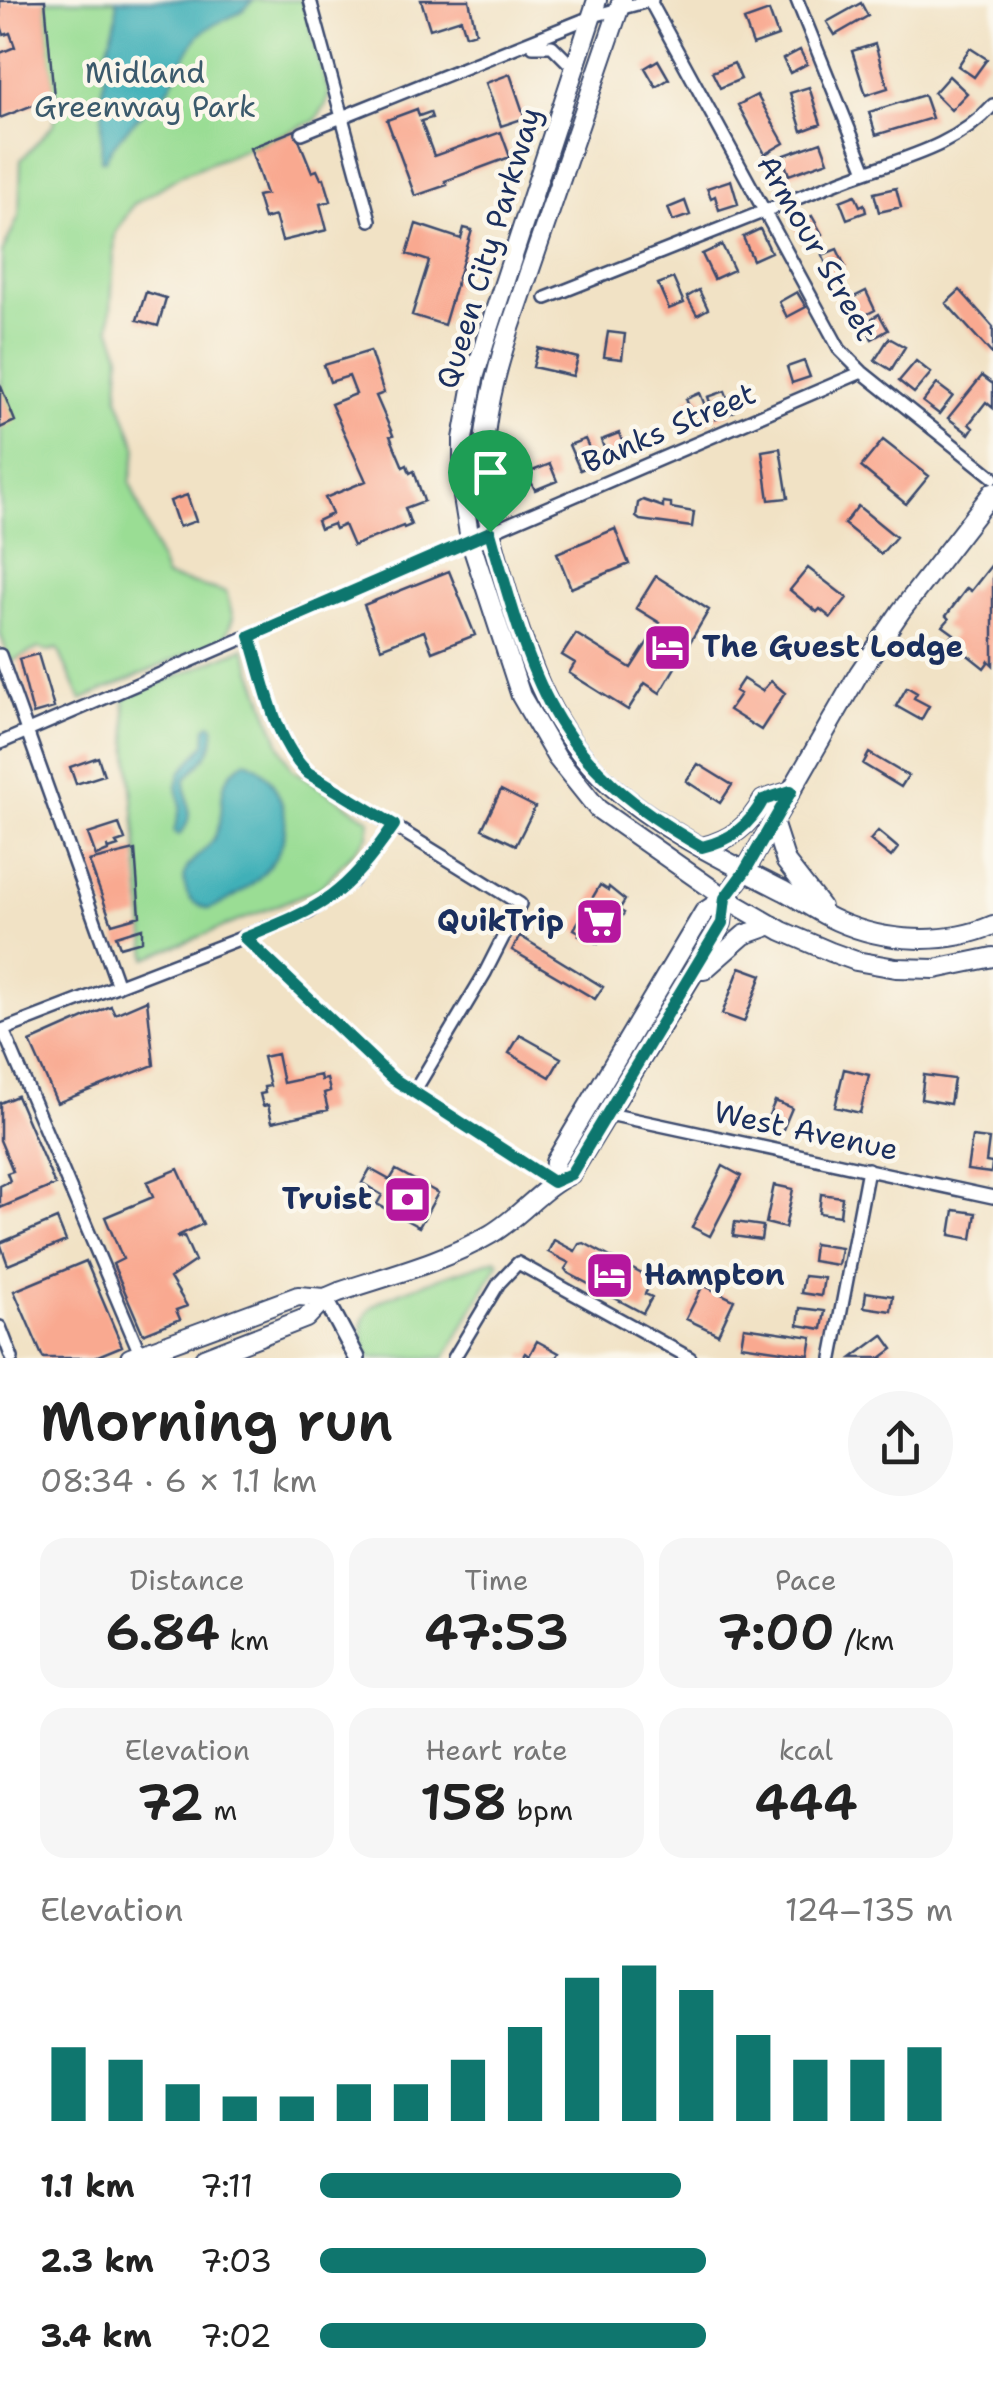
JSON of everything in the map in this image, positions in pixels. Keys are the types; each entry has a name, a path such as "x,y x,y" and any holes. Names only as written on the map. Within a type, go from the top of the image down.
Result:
{"main road":[{"name":"Queen City Parkway","path":"621,4 493,381 484,432 483,466 490,532 538,685 558,723 592,768 630,802 702,847 827,915 861,930 919,939 951,937 993,925"},
{"name":"Queen City Parkway","path":"596,8 514,246 470,395 463,438 462,470 470,540 520,693 558,758 598,809 772,926 856,961 896,968 935,969 993,957"},
{"path":"553,1182 555,1162 704,912 725,898 745,871 880,642 993,492"},
{"path":"702,847 741,830 763,800 791,791"},
{"path":"773,822 786,862 827,915"},
{"path":"137,1357 298,1296 325,1298 464,1248 513,1219 553,1182 571,1174 722,923 725,898"},
{"path":"688,983 728,946 755,930 772,926"},
{"path":"204,1358 306,1318 325,1298"}],"street":[{"path":"310,0 370,220"},
{"path":"302,134 524,46 596,8 651,0"},
{"name":"Armour Street","path":"651,0 840,350 993,477"},
{"path":"797,0 866,171"},
{"path":"524,46 552,46 574,68"},
{"path":"546,298 947,142 977,122 993,105"},
{"name":"Banks Street","path":"0,743 862,372"},
{"path":"250,636 281,729 297,762 308,773 520,904 485,973 414,1092"},
{"path":"0,655 118,986"},
{"path":"137,1357 1,1031 309,912 340,892 365,866 394,825"},
{"path":"245,938 392,1078 553,1182"},
{"name":"West Avenue","path":"609,1114 993,1196"},
{"path":"832,1358 868,1170"},
{"path":"454,1358 498,1282 518,1263 690,1358"},
{"path":"325,1298 357,1358"},
{"path":"0,1326 12,1358"}],"green space":[{"name":"Midland Greenway Park","path":"45,0 303,0 329,94 315,121 183,174 133,205 115,234 110,327 120,354 118,397 137,448 130,482 166,577 226,592 233,618 225,638 81,700 58,649 39,648 10,662 0,633 2,253 19,216 21,160 53,125 55,114"},
{"path":"244,648 292,769 370,820 368,836 320,888 147,958 124,698"},
{"path":"496,1259 499,1262 445,1358 370,1358 362,1332 371,1308 410,1288"}],"water":[{"path":"116,0 253,0 200,34 166,92 101,160 103,85"},
{"path":"211,724 214,735 210,749 185,779 189,815 179,835 174,832 181,806 177,787 180,773 205,744 206,727"},
{"path":"246,761 261,770 275,788 284,814 285,832 280,849 258,879 209,909 189,897 185,873 214,838 227,778"}],"building":[{"path":"45,0 54,97 43,115 38,103 0,118 0,53 15,47 10,33 4,35 0,23 0,1"},
{"path":"421,0 469,0 476,32 466,35 461,19 430,29"},
{"path":"861,3 868,16 835,35 827,22"},
{"path":"769,11 778,36 753,45 744,20"},
{"path":"875,44 888,88 866,95 852,51"},
{"path":"970,48 987,59 974,77 958,66"},
{"path":"800,50 807,64 790,73 783,59"},
{"path":"658,60 669,79 656,87 645,68"},
{"path":"734,63 741,79 720,88 712,72"},
{"path":"510,74 525,118 501,126 486,83"},
{"path":"949,76 967,93 951,110 934,93"},
{"path":"809,87 821,124 802,131 790,93"},
{"path":"757,95 784,143 765,154 738,105"},
{"path":"924,95 932,118 876,135 869,112"},
{"path":"417,109 419,116 430,112 432,118 421,121 434,156 501,132 510,157 415,196 387,120"},
{"path":"295,130 312,172 317,170 324,178 331,201 320,204 327,230 282,241 275,216 264,219 257,196 266,194 250,148"},
{"path":"821,142 828,161 789,175 782,156"},
{"path":"731,180 738,204 719,210 715,196 711,198 707,188"},
{"path":"896,188 901,207 879,212 874,193"},
{"path":"855,195 866,212 847,219 840,201"},
{"path":"685,201 690,215 673,221 668,208"},
{"path":"812,216 822,234 804,244 794,226"},
{"path":"416,224 461,239 464,228 472,230 444,325 412,315 429,261 407,254"},
{"path":"760,229 771,252 753,260 743,237"},
{"path":"722,245 734,270 714,279 702,254"},
{"path":"837,249 845,266 830,272 822,255"},
{"path":"673,278 684,303 669,309 658,284"},
{"path":"699,290 708,309 697,315 687,297"},
{"path":"960,290 993,327 993,355 946,303"},
{"path":"866,291 875,310 854,321 844,302"},
{"path":"146,292 166,298 158,326 137,320"},
{"path":"797,292 806,307 787,317 779,302"},
{"path":"879,314 888,330 872,339 863,324"},
{"path":"608,332 625,334 622,359 604,357"},
{"path":"889,338 905,347 891,370 875,360"},
{"path":"538,348 578,358 573,376 533,367"},
{"path":"370,351 384,393 376,396 393,435 390,436 403,467 407,465 410,473 414,471 424,501 405,508 411,525 353,546 344,525 320,529 317,521 332,514 325,498 366,481 331,404 356,394 349,376 330,382 324,365"},
{"path":"804,361 810,377 792,383 787,367"},
{"path":"916,361 931,373 914,393 899,381"},
{"path":"982,376 993,384 993,408 986,402 969,424 973,428 969,434 948,418"},
{"path":"0,384 15,421 0,428"},
{"path":"937,384 953,396 939,414 923,402"},
{"path":"725,391 733,412 716,419 708,397"},
{"path":"700,393 711,421 697,426 686,399"},
{"path":"619,433 627,454 609,461 601,440"},
{"path":"585,439 596,463 580,470 569,445"},
{"path":"883,440 929,476 906,504 861,467"},
{"path":"780,448 788,498 769,500 762,451"},
{"path":"550,464 557,481 535,490 527,473"},
{"path":"187,495 196,521 179,527 170,501"},
{"path":"643,500 663,507 663,502 671,503 671,508 694,512 692,527 640,520 636,517 638,503"},
{"path":"858,506 896,537 881,554 844,524"},
{"path":"615,529 629,564 571,588 557,553"},
{"path":"993,563 993,665 989,661 984,668 949,640 954,634 943,626 967,588 971,591"},
{"path":"808,568 847,598 831,618 790,590"},
{"path":"449,571 475,635 432,652 424,631 381,648 364,605"},
{"name":"The Guest Lodge","path":"656,576 709,610 660,693 645,683 628,710 569,673 575,663 562,655 576,634 631,668 660,623 636,608"},
{"path":"38,654 54,708 33,714 19,659"},
{"path":"743,679 762,691 771,681 785,693 761,730 729,710 740,694 735,691"},
{"path":"907,687 917,693 914,698 929,706 921,720 896,706"},
{"path":"869,753 908,776 901,787 863,764"},
{"path":"98,757 104,775 76,784 70,767"},
{"path":"698,764 732,785 720,803 686,781"},
{"path":"501,790 535,807 516,845 482,829"},
{"path":"119,824 125,840 109,849 107,846 108,851 96,856 88,834"},
{"path":"878,831 898,848 891,857 870,840"},
{"path":"135,850 140,916 112,924 89,861"},
{"name":"QuikTrip","path":"600,885 625,900 619,910 624,913 609,937 604,934 598,944 574,929"},
{"path":"142,928 142,941 120,947 116,936"},
{"name":"QuikTrip","path":"520,936 603,987 595,999 512,950"},
{"path":"740,967 762,975 744,1022 722,1014"},
{"path":"147,1000 154,1065 57,1103 30,1042 111,1006 115,1014"},
{"path":"520,1035 561,1058 550,1077 509,1053"},
{"path":"277,1054 283,1083 320,1075 321,1080 327,1079 330,1091 324,1093 328,1110 272,1122 268,1105 263,1106 260,1094 270,1086 263,1057"},
{"path":"844,1069 869,1075 860,1113 835,1107"},
{"path":"924,1075 954,1079 950,1104 921,1099"},
{"path":"17,1096 55,1185 0,1208 0,1186 10,1181 7,1173 13,1171 0,1140 0,1103"},
{"path":"775,1101 792,1108 781,1134 764,1127"},
{"path":"972,1137 989,1139 986,1162 992,1163 991,1173 967,1170"},
{"path":"723,1166 741,1176 710,1236 692,1227"},
{"path":"178,1169 203,1224 177,1236 184,1236 195,1261 170,1278 187,1306 176,1310 180,1319 143,1334 113,1264 123,1259 105,1217 153,1197 147,1182"},
{"name":"Truist","path":"370,1169 390,1180 396,1170 438,1193 419,1227 377,1204 382,1195 362,1183"},
{"path":"774,1185 793,1189 785,1228 766,1223"},
{"path":"821,1194 842,1197 840,1216 819,1213"},
{"path":"954,1210 976,1213 972,1239 950,1235"},
{"path":"57,1219 66,1241 8,1265 0,1243"},
{"path":"735,1222 763,1226 761,1240 733,1236"},
{"path":"554,1240 575,1251 584,1243 653,1280 645,1294 652,1297 643,1313 568,1273 565,1269 569,1263 548,1252"},
{"path":"814,1244 841,1248 838,1265 812,1261"},
{"path":"86,1261 122,1346 93,1358 43,1358 14,1291"},
{"path":"804,1276 824,1278 821,1296 801,1293"},
{"path":"703,1285 734,1300 718,1334 686,1319"},
{"path":"866,1292 893,1296 891,1311 864,1307"},
{"path":"800,1308 825,1311 822,1329 798,1325"},
{"path":"744,1327 812,1337 809,1355 741,1345"},
{"path":"883,1335 893,1349 881,1358 852,1358"},
{"path":"537,1341 559,1353 556,1358 522,1358 525,1353 529,1356"}],"place":[{"name":"The Guest Lodge","path":"667,647"},
{"name":"QuikTrip","path":"599,921"},
{"name":"Truist","path":"407,1199"},
{"name":"Hampton","path":"609,1275"}],"route":[{"path":"490,532 538,685 580,754 630,802 702,847 741,830 763,800 791,791 725,898 722,923 634,1074 571,1174 553,1182 392,1078 245,938 309,912 340,892 365,866 394,825 308,773 297,762 281,729 250,636 490,532"}]}
